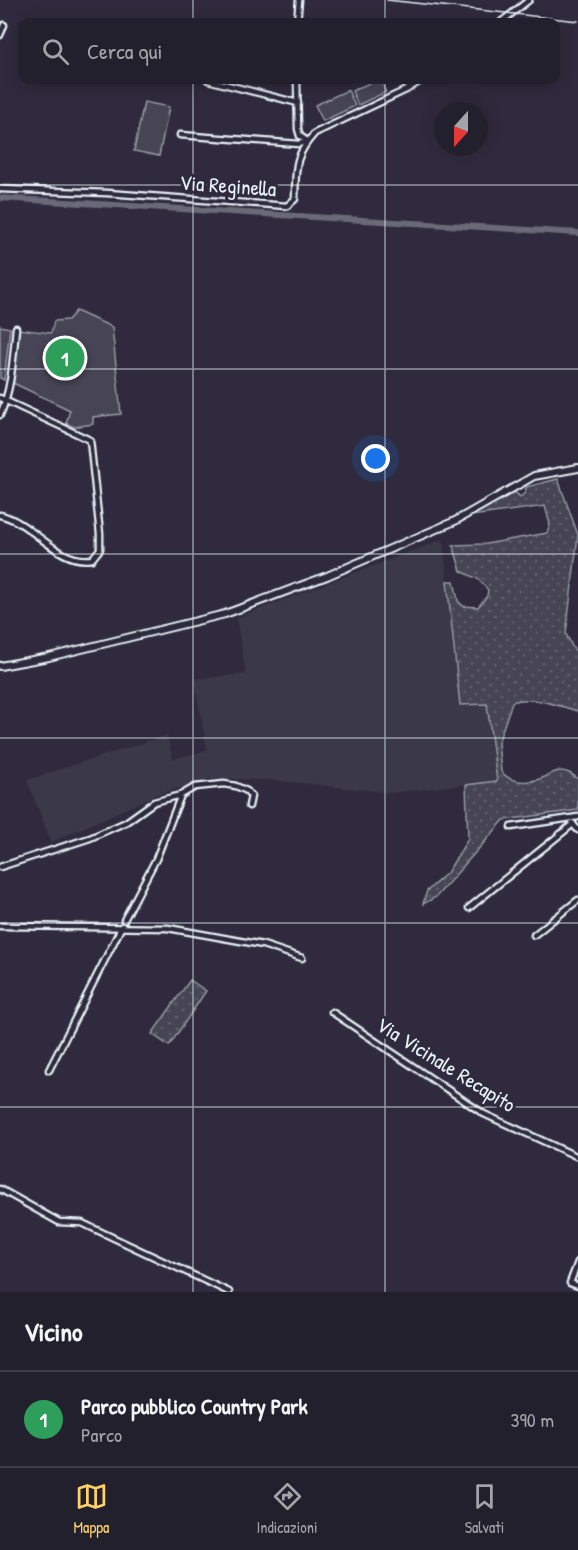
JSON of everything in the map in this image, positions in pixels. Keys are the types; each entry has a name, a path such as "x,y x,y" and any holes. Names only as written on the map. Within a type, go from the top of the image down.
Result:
{"street":[{"path":"297,18 299,0"},
{"path":"506,18 529,0"},
{"path":"0,36 4,25"},
{"path":"224,84 298,103"},
{"path":"297,84 298,129 300,136 307,141"},
{"path":"180,135 299,144 307,141 315,133 416,84"},
{"name":"Via Reginella","path":"0,189 107,193 287,206 295,199 296,161 307,141"},
{"path":"0,415 6,401 16,328"},
{"path":"0,398 90,440 100,549 92,559 83,561 71,558 22,524 0,515"},
{"path":"0,666 49,657 225,614 327,576 455,521 534,476 578,468"},
{"path":"0,867 90,838 126,822 154,802 181,795 195,787 224,784 236,786 247,791 251,796 249,806"},
{"path":"49,1070 156,859 181,795"},
{"path":"511,827 578,817"},
{"path":"568,818 578,830"},
{"path":"469,908 573,824"},
{"path":"534,935 578,900"},
{"path":"0,926 123,923 168,928 263,945 302,958"},
{"name":"Via Vicinale Recapito","path":"332,1012 484,1113 578,1157"},
{"path":"0,1189 59,1222 82,1223 229,1292"},
{"path":"578,1262 570,1283 578,1286"}],"shaded area":[{"path":"367,84 382,84 386,92 358,105 352,91"},
{"path":"348,90 355,106 323,121 315,105"},
{"path":"144,102 169,107 159,156 134,151"},
{"path":"76,311 112,327 121,414 93,417 93,424 74,427 66,423 70,410 13,383 18,329 51,333 54,321 68,320"},
{"path":"0,326 10,328 4,380 0,378"},
{"path":"558,479 578,535 566,634 574,650 578,651 578,711 537,700 512,702 498,743 501,771 510,779 529,781 564,771 578,779 578,810 504,820 436,897 423,904 427,891 447,873 468,839 466,785 497,781 487,704 460,705 447,581 454,581 458,601 463,606 478,607 487,596 488,590 478,579 461,571 453,545 486,544 547,533 550,524 545,506 471,516 515,492 520,497 525,493 526,487"},
{"path":"443,539 460,705 487,704 497,781 392,793 271,780 211,779 159,794 51,842 27,780 167,735 173,759 207,750 194,679 246,674 236,618"},
{"path":"190,980 206,991 169,1046 152,1034"}],"waterway":[{"path":"0,198 578,233"}],"railway":[{"path":"387,0 551,18"},
{"path":"560,19 578,21"}],"place":[{"name":"Parco pubblico Country Park","path":"65,358"}]}
